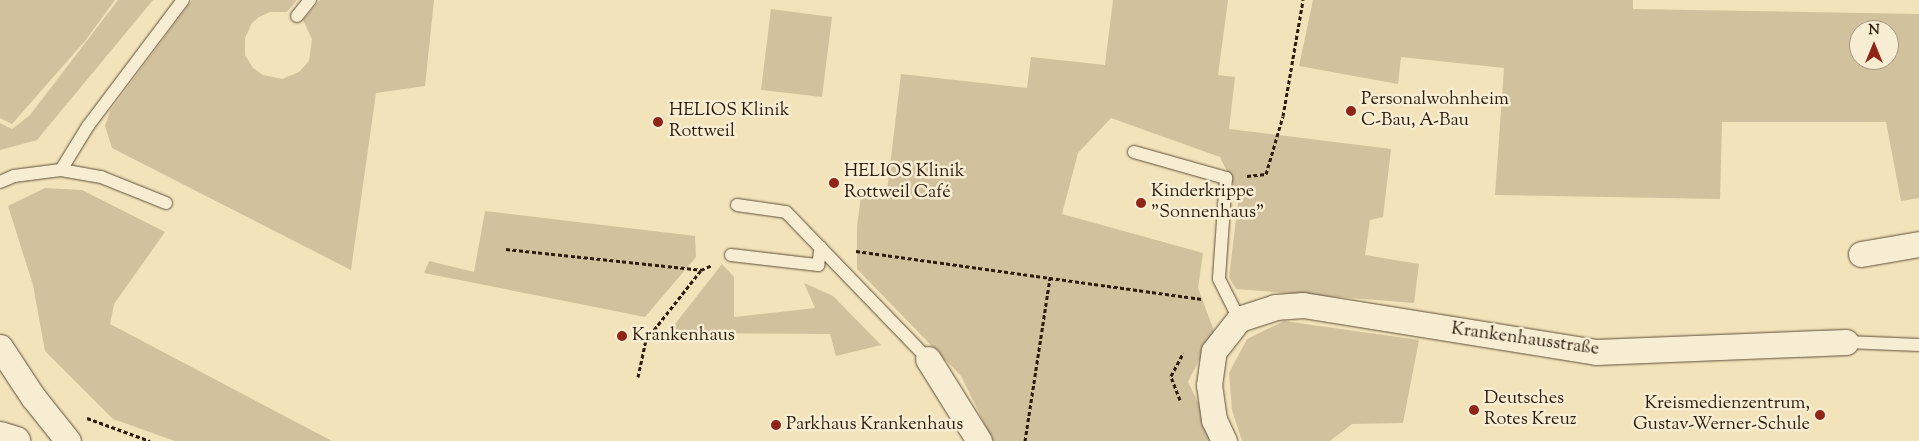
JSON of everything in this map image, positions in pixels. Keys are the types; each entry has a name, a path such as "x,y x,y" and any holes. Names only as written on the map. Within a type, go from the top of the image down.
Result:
{"street":[{"path":"1861,254 1919,244"},
{"name":"Krankenhausstraße","path":"1238,318 1275,306 1303,305 1596,352 1846,342"},
{"path":"1224,441 1214,420 1209,385 1214,351 1238,318"},
{"path":"0,347 32,397 68,441"},
{"path":"928,359 979,441"},
{"path":"0,436 16,441"}],"lane":[{"path":"61,170 88,126 183,0"},
{"path":"297,16 310,0"},
{"path":"1134,152 1226,178 1219,279 1238,318"},
{"path":"0,182 14,176 61,170 101,177 166,203"},
{"path":"737,205 786,212 821,246 928,359"},
{"path":"731,255 818,265 821,246"},
{"path":"1846,342 1919,345"}],"path":[{"path":"1226,178 1266,174 1282,116 1303,0"},
{"path":"821,246 1213,300 1238,318"},
{"path":"506,249 701,270"},
{"path":"638,378 646,340 701,270 731,255"},
{"path":"1025,441 1050,278"}],"shaded area":[{"path":"0,0 115,0 85,41 12,124 0,118"},
{"path":"118,0 153,0 37,140 0,150 0,123 12,129 30,115"},
{"path":"192,0 297,0 287,12 270,12 259,17 252,23 245,38 245,55 253,68 263,75 282,79 299,72 309,61 312,39 303,20 320,0 434,0 425,86 376,93 351,270 112,148 105,126 110,111"},
{"path":"1113,0 1228,0 1218,75 1235,77 1229,129 1391,149 1383,217 1370,220 1365,255 1419,264 1414,303 1236,289 1229,277 1239,196 1220,157 1111,118 1078,153 1062,214 1203,253 1198,288 1214,331 1188,382 1217,441 993,441 961,376 857,269 857,226 861,196 886,199 901,74 1027,88 1031,57 1105,65"},
{"path":"1313,0 1633,0 1633,9 1919,14 1919,198 1901,201 1886,122 1722,122 1720,199 1495,195 1504,68 1401,57 1398,84 1299,66"},
{"path":"771,9 832,17 822,97 761,90"},
{"path":"45,188 82,190 165,232 114,304 110,324 332,441 175,441 113,419 45,351 33,285 8,206"},
{"path":"485,211 695,236 696,257 645,317 424,273 429,261 474,272"},
{"path":"722,264 734,277 734,317 815,308 804,283 833,296 881,345 836,356 830,334 668,333"},
{"path":"1284,321 1419,340 1403,423 1352,424 1330,441 1242,441 1232,410 1229,373 1247,339"}],"place":[{"name":"Personalwohnheim C-Bau, A-Bau","path":"1351,111"},
{"name":"HELIOS Klinik Rottweil","path":"658,122"},
{"name":"HELIOS Klinik Rottweil Café","path":"834,183"},
{"name":"Kinderkrippe \"Sonnenhaus\"","path":"1141,203"},
{"name":"Krankenhaus","path":"622,336"},
{"name":"Deutsches Rotes Kreuz","path":"1474,410"},
{"name":"Kreismedienzentrum, Gustav-Werner-Schule","path":"1820,415"},
{"name":"Parkhaus Krankenhaus","path":"776,425"}]}
